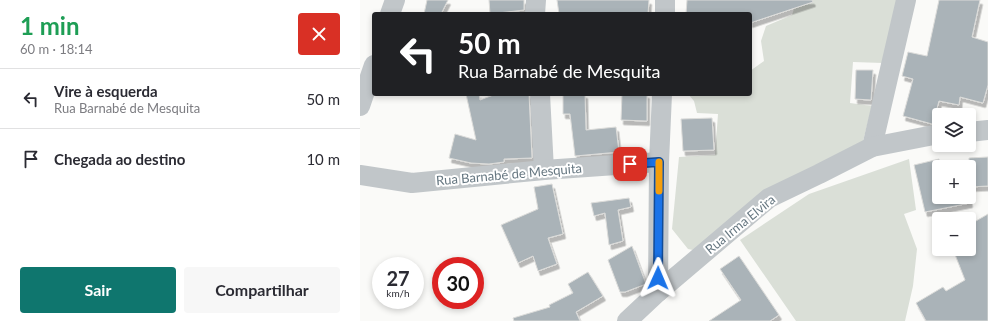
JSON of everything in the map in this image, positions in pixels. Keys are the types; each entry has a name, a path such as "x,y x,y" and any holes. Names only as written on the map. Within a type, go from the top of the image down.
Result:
{"street":[{"path":"391,12 395,0"},
{"path":"535,12 536,0"},
{"path":"665,12 666,0"},
{"path":"872,147 906,0"},
{"path":"360,106 372,71"},
{"path":"540,96 544,170"},
{"path":"658,292 659,162 662,96"},
{"path":"976,131 988,130"},
{"name":"Rua Irma Elvira","path":"627,321 658,292 769,198 872,147 932,135"},
{"name":"Rua Barnabé de Mesquita","path":"360,176 412,183 544,170 659,162"}],"shaded area":[{"path":"797,0 899,0 883,63 853,62 850,103 872,106 862,145 698,251 688,249 672,229 679,157 715,155 718,114 697,113 694,101 690,96 752,96 752,70 764,61 761,41 766,26 792,15"},
{"path":"909,159 916,210 904,214 917,249 913,286 905,321 796,321 740,240 809,194"}],"building":[{"path":"427,0 448,0 442,12 424,12"},
{"path":"489,0 524,0 524,10 490,12"},
{"path":"557,0 649,0 648,12 559,12"},
{"path":"687,0 812,0 813,2 752,22 752,12 686,12"},
{"path":"939,0 980,0 972,37 988,42 988,85 983,103 960,97 959,105 939,101 937,108 932,108 932,124 903,116 913,79 902,76 908,52 927,56"},
{"path":"856,70 873,70 871,100 855,99"},
{"path":"466,96 479,96 480,100 491,96 529,96 532,158 504,159 504,162 489,164 471,163 449,158 455,134 476,140"},
{"path":"563,96 585,96 586,130 616,127 619,152 575,156 570,114 563,114"},
{"path":"622,96 647,96 647,121 621,120"},
{"path":"712,118 714,150 683,151 681,119"},
{"path":"988,157 988,186 976,187 976,160 969,160 969,158"},
{"path":"932,161 932,204 965,204 925,212 914,165"},
{"path":"552,184 563,234 548,238 557,264 538,271 533,256 518,263 501,225 538,209 534,187"},
{"path":"629,198 631,207 618,210 623,241 609,245 605,213 594,216 591,203"},
{"path":"988,214 988,321 926,321 916,303 943,287 946,291 965,280 956,256 976,256 976,221"},
{"path":"632,246 646,284 625,292 620,292 608,260"},
{"path":"739,256 779,315 770,321 709,321 741,300 720,269"},
{"path":"588,272 603,296 576,312 580,321 514,321 513,318 550,307 549,305 573,293 568,284"}],"slow traffic":[{"path":"659,162 659,191"}],"route":[{"path":"630,164 659,162 658,278"}]}
